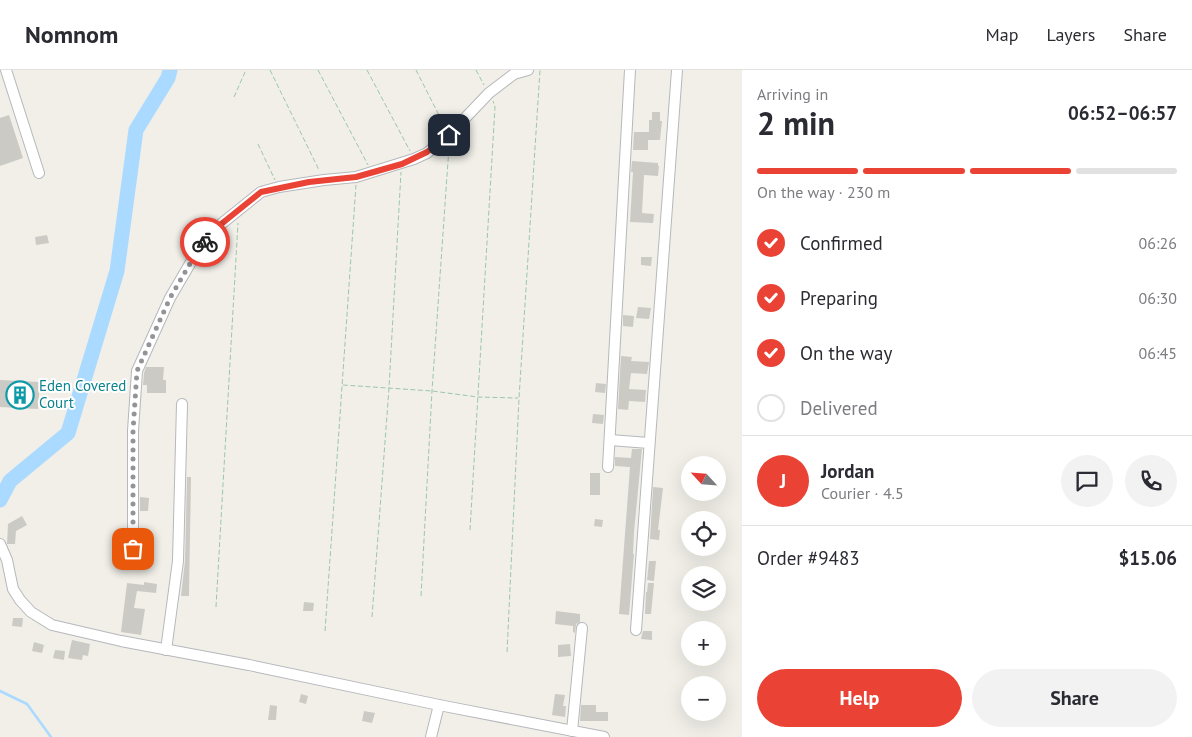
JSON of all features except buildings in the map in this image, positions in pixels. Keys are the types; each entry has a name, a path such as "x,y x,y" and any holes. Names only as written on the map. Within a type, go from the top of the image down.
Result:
{"street":[{"path":"6,70 39,173"},
{"path":"133,549 133,431 137,371 170,298 198,250 215,229 261,192 279,187 356,177 414,159 427,152 449,135 489,94 514,74 528,70"},
{"path":"608,467 630,70"},
{"path":"636,630 677,70"},
{"path":"166,650 178,561 182,404"},
{"path":"610,440 649,443"},
{"path":"0,544 7,560 13,589 20,600 31,612 52,625 86,634 604,737"},
{"path":"572,731 582,628"},
{"path":"432,737 439,705"}],"path":[{"path":"234,97 246,70"},
{"path":"270,70 324,180"},
{"path":"318,70 372,172"},
{"path":"367,70 414,159"},
{"path":"416,70 449,135 421,596"},
{"path":"470,530 495,107 493,99 476,70"},
{"path":"507,652 519,398 540,70"},
{"path":"258,144 279,187"},
{"path":"372,618 389,388 402,164"},
{"path":"325,631 356,177"},
{"path":"216,607 239,208"},
{"path":"342,385 432,391 478,397 519,398"}],"waterway":[{"path":"0,500 10,481 68,433 117,271 136,130 168,78 170,70"},
{"path":"0,691 27,704 51,737"}],"way so far":[{"path":"133,549 133,431 137,371 170,298 198,250 205,242"}],"place":[{"name":"Eden Covered Court","path":"20,395"}],"route":[{"path":"205,242 215,229 261,192 309,182 356,177 402,164 427,152 449,135"}]}
